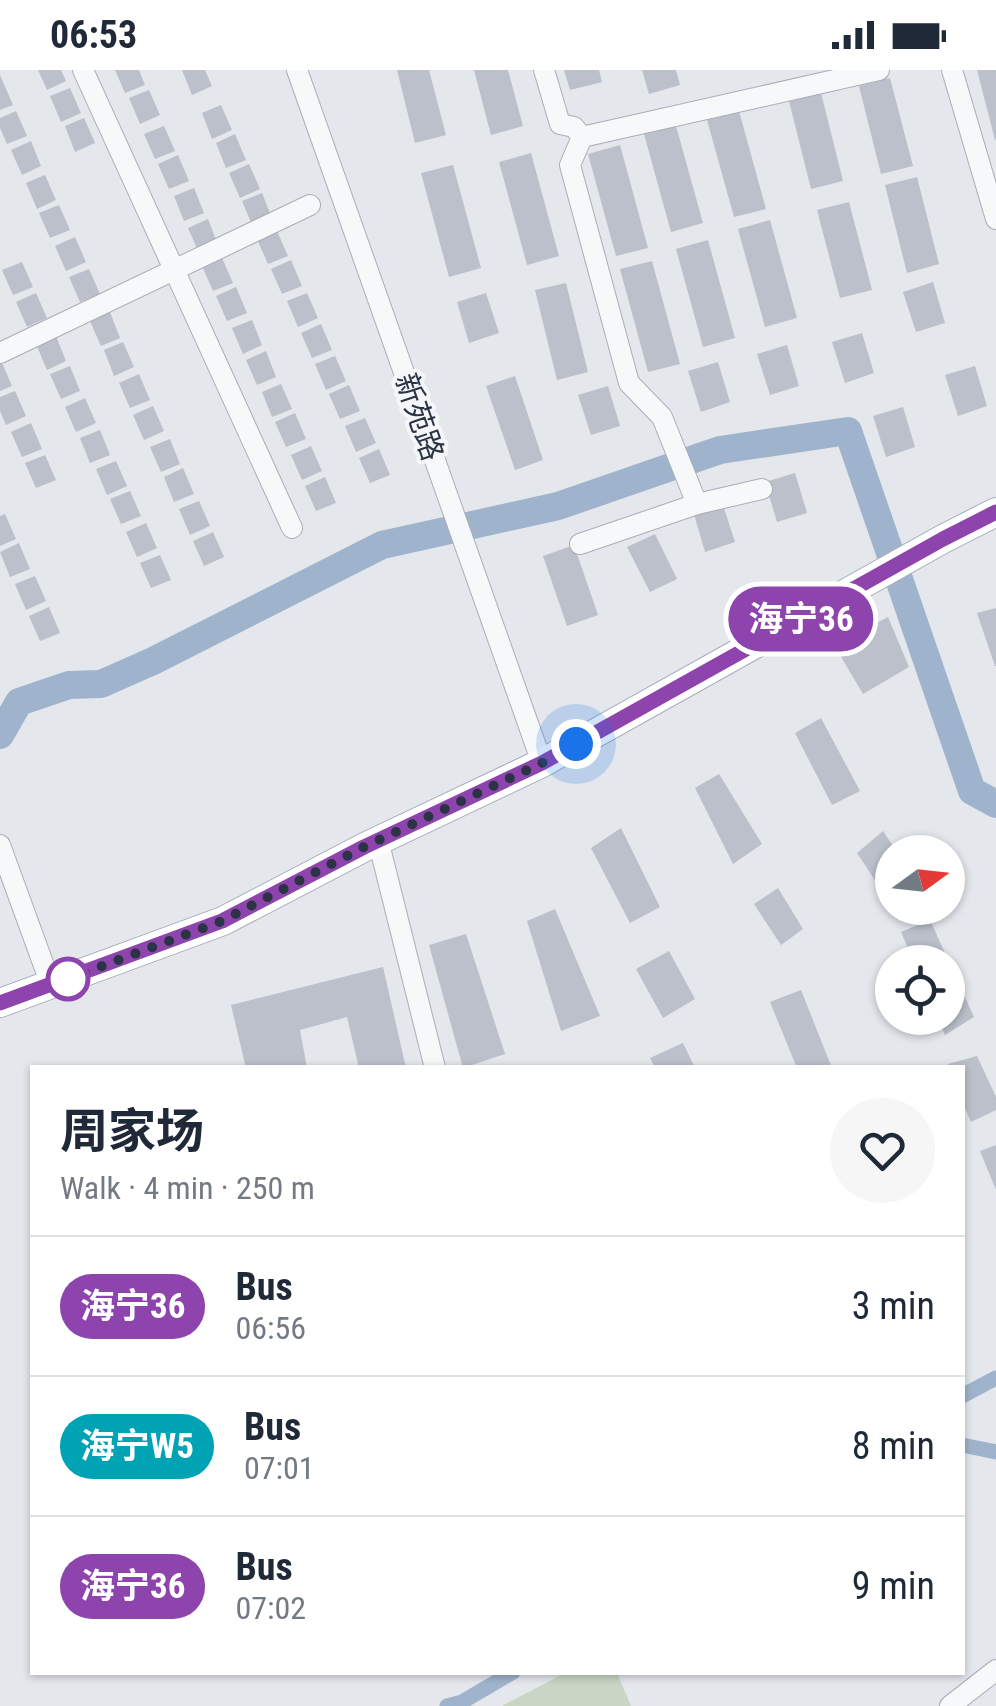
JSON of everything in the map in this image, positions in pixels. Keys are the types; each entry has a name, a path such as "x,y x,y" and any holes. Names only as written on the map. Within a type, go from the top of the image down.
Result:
{"main road":[{"path":"0,1003 222,921 378,840 542,763 996,512"}],"street":[{"path":"83,70 292,528"},
{"name":"新苑路","path":"297,70 542,763"},
{"path":"544,70 560,124 574,127 582,137"},
{"path":"582,137 879,70"},
{"path":"952,70 996,218"},
{"path":"582,137 570,164 629,383 662,416 696,504"},
{"path":"0,353 310,205"},
{"path":"580,544 696,504 762,490"},
{"path":"378,840 434,1065"},
{"path":"0,845 51,985"},
{"path":"950,1706 996,1670"}],"green space":[{"path":"561,1675 618,1675 631,1706 502,1706"}],"building":[{"path":"38,70 61,70 66,81 47,90"},
{"path":"115,70 139,70 145,85 125,93"},
{"path":"182,70 205,70 212,86 192,95"},
{"path":"397,70 429,70 446,135 415,143"},
{"path":"474,70 508,70 523,126 491,135"},
{"path":"564,70 599,70 602,82 570,90"},
{"path":"642,70 676,70 680,85 649,94"},
{"path":"977,70 996,70 995,140"},
{"path":"0,75 13,105 0,110"},
{"path":"890,78 913,166 881,174 859,86"},
{"path":"70,88 81,113 61,122 50,96"},
{"path":"149,90 160,115 140,124 129,98"},
{"path":"821,93 843,181 811,189 789,101"},
{"path":"221,105 232,130 212,139 202,113"},
{"path":"16,111 27,136 7,144 0,118"},
{"path":"739,111 766,209 734,217 707,120"},
{"path":"84,118 95,143 75,152 65,126"},
{"path":"164,126 175,151 155,159 144,134"},
{"path":"676,126 703,223 671,232 644,134"},
{"path":"235,134 246,160 226,168 216,143"},
{"path":"31,141 41,166 22,175 11,150"},
{"path":"620,145 648,248 616,256 588,154"},
{"path":"531,153 559,256 527,265 499,162"},
{"path":"178,155 189,181 169,189 158,164"},
{"path":"249,164 260,189 240,198 229,173"},
{"path":"453,165 481,268 449,277 421,173"},
{"path":"45,175 56,200 37,209 26,183"},
{"path":"917,177 939,264 907,273 885,185"},
{"path":"194,188 204,213 184,221 174,196"},
{"path":"262,193 272,218 253,227 242,201"},
{"path":"849,202 872,290 840,298 817,210"},
{"path":"59,205 70,230 50,238 39,213"},
{"path":"208,219 218,245 199,253 188,228"},
{"path":"770,220 797,318 765,327 738,229"},
{"path":"277,231 288,256 268,264 257,239"},
{"path":"75,237 86,262 66,271 55,246"},
{"path":"708,240 735,338 703,347 676,249"},
{"path":"222,258 233,283 213,291 202,266"},
{"path":"291,260 302,286 282,294 271,269"},
{"path":"652,261 680,364 648,372 620,269"},
{"path":"22,262 33,287 13,295 2,270"},
{"path":"89,269 100,294 80,302 69,277"},
{"path":"933,282 945,323 916,332 903,292"},
{"path":"566,283 588,372 557,380 535,290"},
{"path":"236,287 247,313 227,321 216,296"},
{"path":"36,293 47,318 27,327 16,302"},
{"path":"307,293 318,318 298,327 287,301"},
{"path":"486,293 499,333 469,343 457,302"},
{"path":"110,312 120,338 101,346 90,321"},
{"path":"252,320 262,345 243,354 232,328"},
{"path":"321,324 332,350 312,358 301,333"},
{"path":"862,333 874,373 845,383 832,342"},
{"path":"56,336 66,361 47,370 36,344"},
{"path":"123,342 134,367 114,376 104,350"},
{"path":"787,345 799,386 770,395 757,354"},
{"path":"266,351 276,377 257,385 246,360"},
{"path":"335,356 346,381 326,390 315,364"},
{"path":"0,358 12,386 0,391"},
{"path":"718,362 730,402 701,412 688,371"},
{"path":"70,366 80,391 61,399 50,374"},
{"path":"975,366 987,406 958,416 945,375"},
{"path":"139,374 150,400 130,408 119,383"},
{"path":"515,376 543,460 515,470 486,386"},
{"path":"281,384 292,409 272,417 262,392"},
{"path":"349,385 360,411 340,419 329,394"},
{"path":"608,386 620,426 591,435 578,395"},
{"path":"15,391 26,416 6,425 0,397"},
{"path":"85,398 96,423 76,432 65,407"},
{"path":"153,406 164,431 144,440 133,415"},
{"path":"903,407 915,447 886,457 873,416"},
{"path":"295,413 306,439 286,447 275,422"},
{"path":"365,418 376,443 356,452 345,426"},
{"path":"31,423 42,449 22,457 11,432"},
{"path":"100,430 110,455 90,463 80,438"},
{"path":"170,439 180,464 161,472 150,447"},
{"path":"311,446 322,471 302,480 291,455"},
{"path":"379,449 390,475 370,483 359,458"},
{"path":"45,455 56,480 36,488 25,463"},
{"path":"116,461 127,486 107,495 96,469"},
{"path":"183,468 194,494 174,502 164,477"},
{"path":"795,473 807,513 777,522 765,482"},
{"path":"325,477 336,503 316,511 305,486"},
{"path":"130,491 141,516 121,524 110,499"},
{"path":"199,501 210,526 190,535 179,509"},
{"path":"722,502 735,542 705,552 693,511"},
{"path":"5,514 16,539 0,546 0,516"},
{"path":"146,523 157,548 137,557 126,532"},
{"path":"213,532 224,557 204,566 193,541"},
{"path":"655,534 677,579 650,592 627,547"},
{"path":"19,543 30,569 10,577 0,552"},
{"path":"574,545 598,615 567,626 543,556"},
{"path":"160,555 171,580 151,588 140,563"},
{"path":"35,576 46,601 26,610 15,584"},
{"path":"49,607 60,633 40,641 29,616"},
{"path":"996,608 996,666 995,666 977,613"},
{"path":"888,617 909,667 863,694 834,645"},
{"path":"821,718 860,791 832,805 795,733"},
{"path":"719,774 762,844 733,864 695,788"},
{"path":"621,828 660,907 630,923 591,848"},
{"path":"875,838 875,880 857,853"},
{"path":"778,888 803,929 781,945 754,904"},
{"path":"555,909 600,1016 561,1031 527,921"},
{"path":"918,925 932,925 941,945 907,945 901,932"},
{"path":"466,934 505,1054 462,1065 429,945"},
{"path":"669,951 695,999 663,1018 636,969"},
{"path":"383,967 405,1065 358,1065 347,1017 300,1030 306,1065 245,1065 231,1005"},
{"path":"801,990 831,1065 796,1065 770,1002"},
{"path":"965,997 974,1017 965,1023"},
{"path":"683,1043 694,1065 654,1065 650,1058"},
{"path":"977,1056 996,1097 996,1110 971,1122 965,1108 965,1065 948,1064"},
{"path":"996,1145 996,1190 980,1151"}],"waterway":[{"path":"0,735 19,702 69,685 101,684 382,545 558,506 720,450 848,431 972,791 996,804"},
{"path":"965,1394 996,1378"},
{"path":"965,1446 996,1452"},
{"path":"447,1706 462,1702 508,1675"}],"bus line":[{"name":"海宁36","path":"0,1003 222,921 364,847 542,763 996,512"}],"route":[{"path":"68,979 222,921 576,744"}]}
